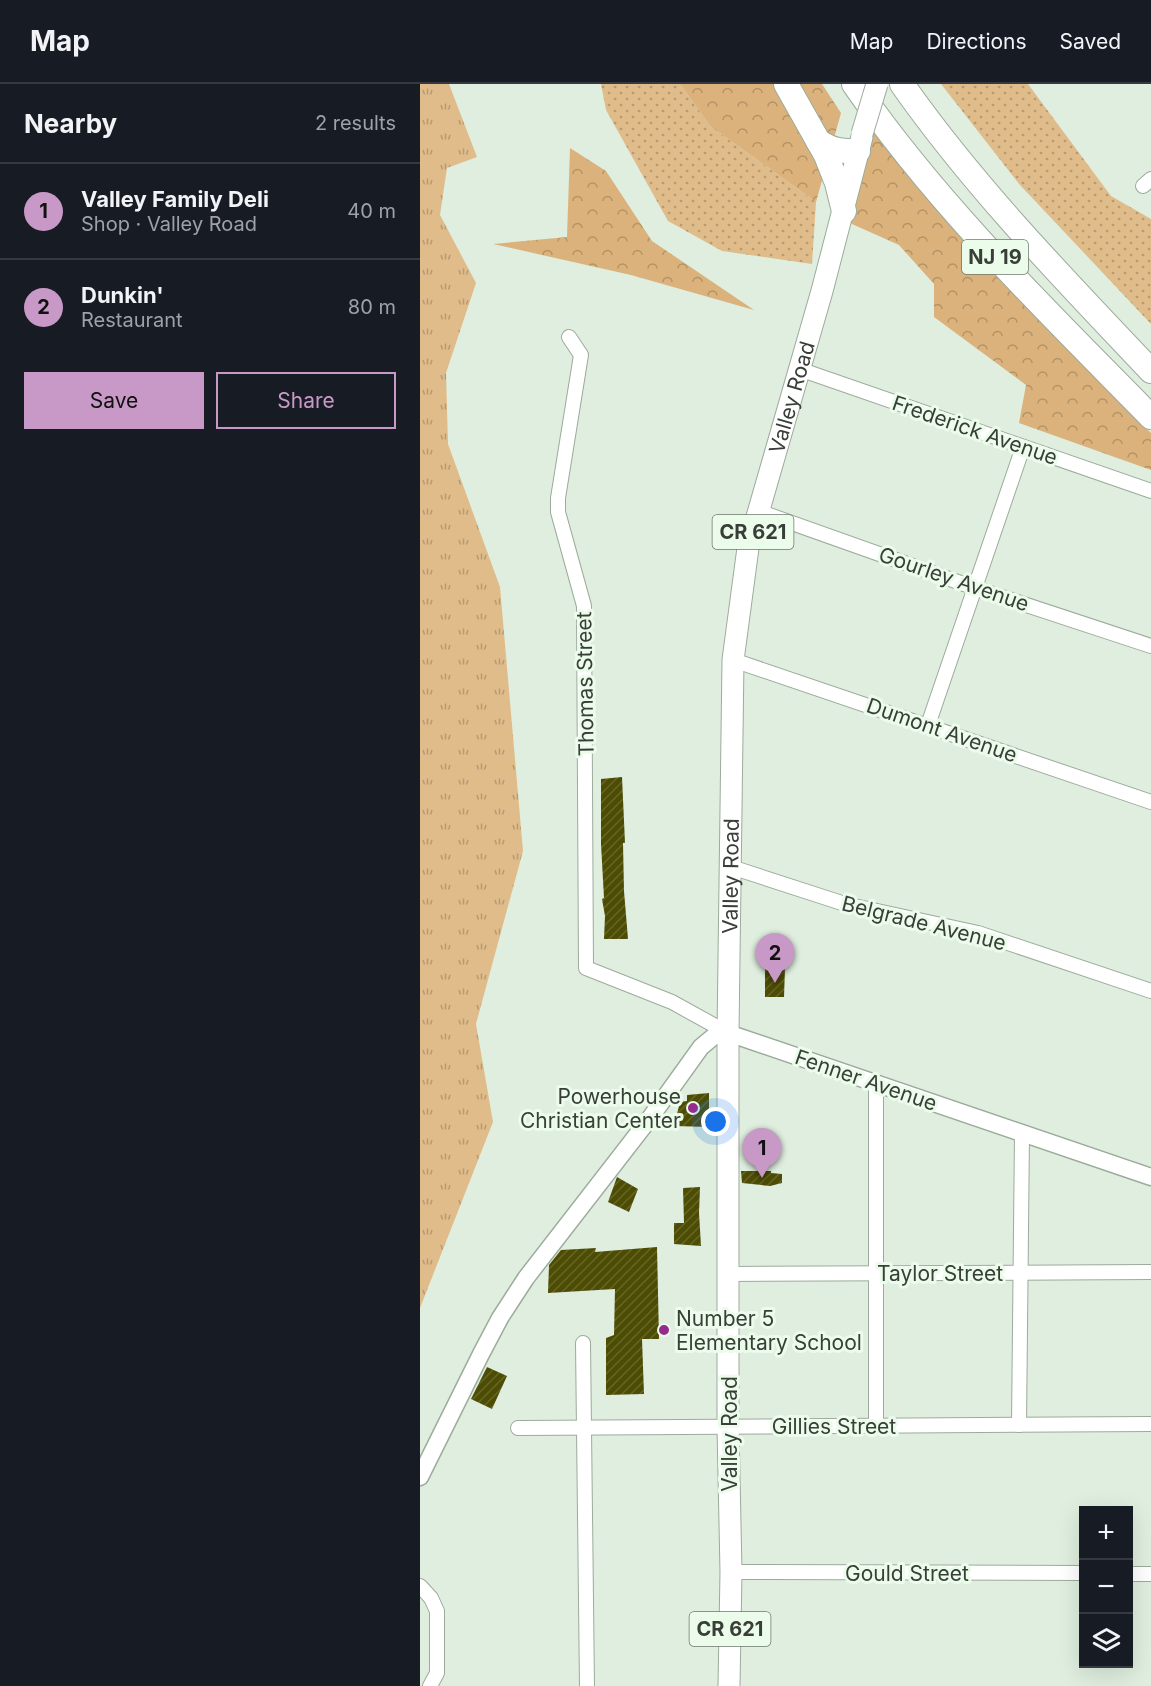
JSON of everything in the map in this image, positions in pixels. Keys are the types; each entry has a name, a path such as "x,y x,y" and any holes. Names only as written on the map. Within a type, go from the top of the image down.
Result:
{"highway":[{"path":"786,84 826,155 837,183 844,211"},
{"name":"NJ 19","path":"854,84 918,169 975,236 1151,417"},
{"name":"NJ 19","path":"902,84 946,144 1001,210 1151,371"},
{"path":"818,141 830,149 842,152 860,142"}],"main road":[{"name":"Valley Road","path":"729,1686 731,1572 728,1427 728,1033 733,660 748,548 844,211 860,142 877,84"}],"street":[{"name":"Thomas Street","path":"569,337 581,355 558,498 558,512 584,606 586,968"},
{"name":"Frederick Avenue","path":"799,369 1151,491"},
{"path":"928,725 1023,447"},
{"name":"Gourley Avenue","path":"758,511 975,588 1151,646"},
{"name":"Dumont Avenue","path":"733,660 1151,802"},
{"name":"Belgrade Avenue","path":"731,867 845,904 978,933 1151,991"},
{"name":"Fenner Avenue","path":"586,968 672,1002 728,1033 1151,1178"},
{"path":"420,1477 500,1318 526,1278 643,1127 700,1047 713,1037 728,1033"},
{"path":"876,1084 876,1426"},
{"path":"1019,1425 1022,1133"},
{"name":"Taylor Street","path":"729,1274 1151,1272"},
{"path":"583,1343 587,1686"},
{"name":"Gillies Street","path":"518,1428 1151,1424"},
{"name":"Gould Street","path":"731,1572 1079,1573"},
{"path":"1133,1574 1151,1574"},
{"path":"420,1586 431,1598 437,1611 437,1673 430,1686"}],"green space":[{"path":"420,84 449,84 477,157 447,168 440,215 476,283 446,373 448,444 500,587 523,851 476,1024 493,1122 420,1308"},
{"path":"601,84 680,84 710,126 816,202 812,264 722,251 668,221 606,110"},
{"path":"680,84 822,84 841,113 816,202 710,126"},
{"path":"941,84 1028,84 1111,196 1151,219 1151,324 1020,185"},
{"path":"864,130 876,130 1022,299 1151,433 1151,470 1019,423 1026,385 934,317 934,284 899,245 843,220"},
{"path":"570,148 606,171 652,241 754,310 631,275 493,244 567,237"}],"building":[{"path":"622,777 625,843 623,843 624,891 628,939 604,939 601,779"},
{"path":"765,968 785,968 784,997 765,997"},
{"name":"Powerhouse Christian Center","path":"709,1093 709,1113 712,1113 710,1127 674,1126 680,1102 687,1101 687,1095"},
{"path":"741,1171 771,1171 771,1173 782,1174 782,1183 770,1186 742,1183"},
{"path":"617,1177 638,1189 629,1212 608,1202"},
{"path":"700,1187 701,1246 674,1244 674,1223 684,1223 683,1188"},
{"path":"657,1247 659,1339 642,1339 644,1394 606,1395 606,1338 614,1335 615,1289 548,1293 549,1265 561,1250 596,1248 595,1252"},
{"path":"487,1367 507,1376 492,1409 471,1399"}],"place":[{"name":"Dunkin'","path":"775,983"},
{"name":"Powerhouse Christian Center","path":"693,1108"},
{"name":"Valley Family Deli","path":"762,1178"},
{"name":"Number 5 Elementary School","path":"664,1330"}]}
